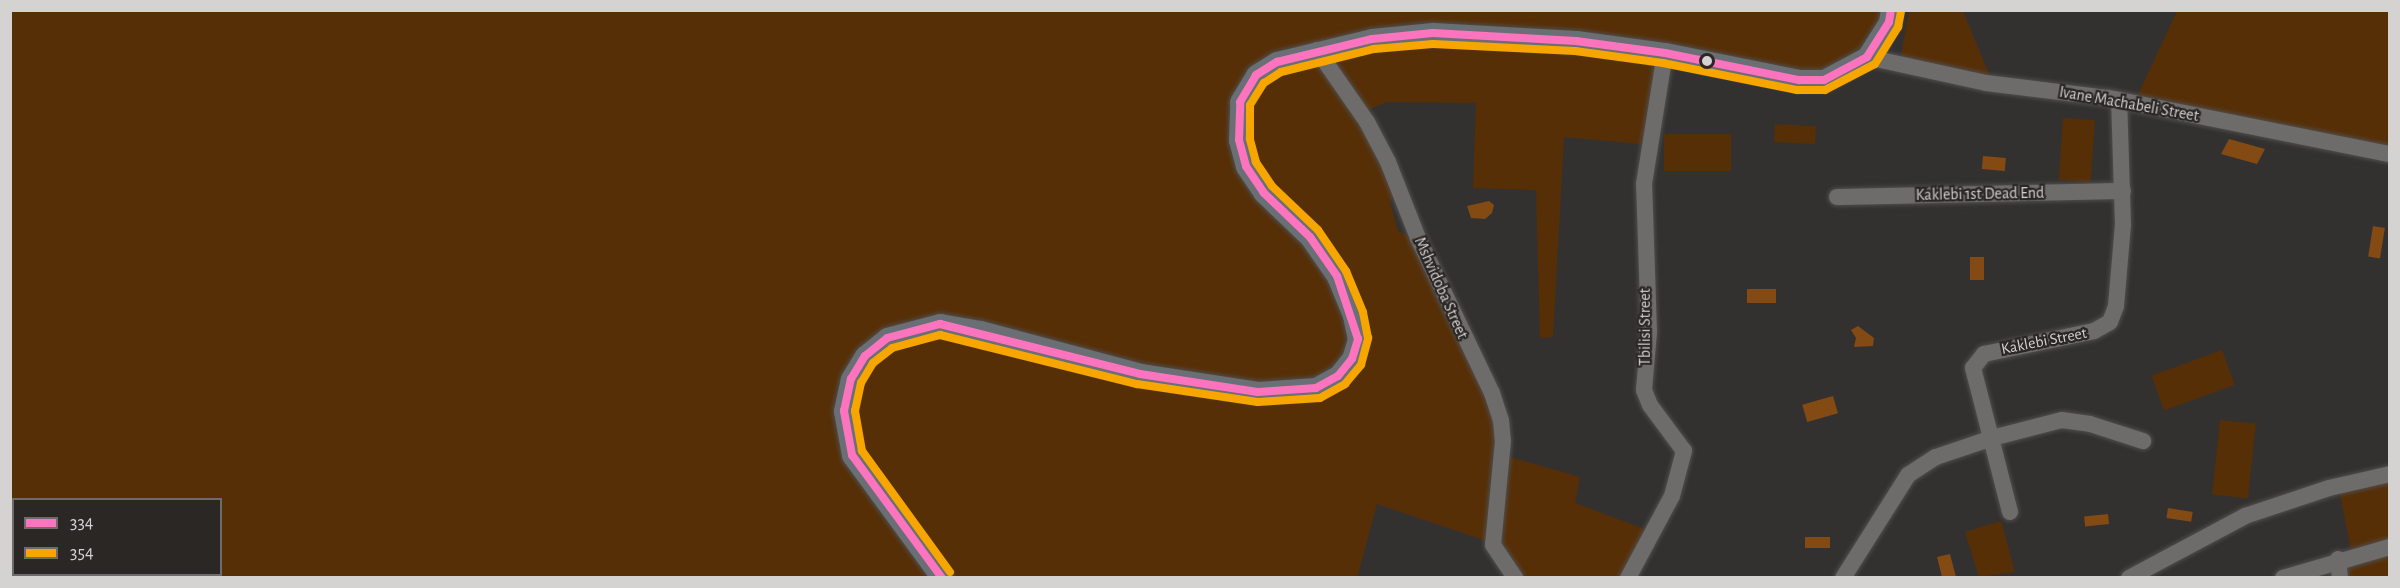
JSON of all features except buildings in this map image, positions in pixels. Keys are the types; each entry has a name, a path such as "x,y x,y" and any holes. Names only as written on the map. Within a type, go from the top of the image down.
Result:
{"main road":[{"path":"942,578 852,455 844,411 851,379 865,356 887,338 940,324 981,331 1140,375 1258,392 1316,388 1338,376 1352,360 1356,331 1337,276 1310,237 1264,193 1245,166 1239,140 1240,102 1256,75 1277,62 1317,50 1372,39 1433,33 1576,41 1665,53 1798,80 1824,80 1868,57 1889,22 1891,10"}],"street":[{"name":"Mshvidoba Street","path":"1317,50 1367,122 1388,162 1422,247 1492,393 1501,420 1503,441 1493,545 1515,578"},
{"name":"Tbilisi Street","path":"1629,578 1672,496 1684,451 1674,432 1650,405 1644,390 1649,332 1644,184 1665,53"},
{"name":"Ivane Machabeli Street","path":"1868,57 1986,83 2120,100 2390,154"},
{"name":"Kaklebi Street","path":"1992,438 1976,384 1975,361 1984,354 2094,331 2110,322 2116,306 2123,191 2120,100"},
{"name":"Kaklebi 1st Dead End","path":"1837,197 2123,191"},
{"path":"1844,578 1908,475 1936,457 1992,438 2062,420 2090,424 2143,441"},
{"path":"1992,438 2010,512"},
{"path":"2129,578 2245,516 2329,488 2390,474"},
{"path":"2283,578 2338,559 2390,547"},
{"path":"2338,559 2340,578"}],"shaded area":[{"path":"10,11 1883,11 1877,35 1860,57 1813,73 1733,57 1551,35 1446,29 1401,30 1306,47 1285,58 1372,39 1433,33 1576,41 1665,53 1641,144 1564,137 1553,337 1540,338 1536,190 1473,188 1476,103 1386,102 1356,115 1384,163 1396,194 1390,202 1398,231 1412,238 1494,418 1495,432 1489,494 1490,542 1377,504 1357,578 11,577"},
{"path":"1909,11 1963,11 1991,79 1901,56"},
{"path":"2177,11 2389,11 2389,149 2137,97"},
{"path":"2063,118 2095,120 2091,182 2059,180"},
{"path":"1775,124 1816,126 1815,144 1774,142"},
{"path":"1664,134 1731,134 1731,171 1664,171"},
{"path":"2229,139 2265,149 2257,164 2221,154"},
{"path":"1983,156 2006,158 2005,171 1982,169"},
{"path":"1489,201 1494,205 1492,213 1485,219 1471,218 1467,206"},
{"path":"2373,226 2385,228 2380,258 2368,257"},
{"path":"1970,257 1984,257 1984,280 1970,280"},
{"path":"1747,289 1776,289 1776,303 1747,303"},
{"path":"1858,326 1874,338 1873,346 1854,347 1856,338 1851,330"},
{"path":"2222,350 2235,385 2164,410 2152,376"},
{"path":"1833,396 1838,413 1807,422 1802,405"},
{"path":"2220,420 2256,424 2248,498 2212,495"},
{"path":"1506,456 1580,477 1575,503 1644,529 1621,577 1522,577 1502,548"},
{"path":"2389,479 2389,541 2351,550 2340,494"},
{"path":"2168,508 2193,512 2191,522 2166,518"},
{"path":"2108,514 2109,524 2085,526 2084,517"},
{"path":"2001,521 2015,572 1979,577 1965,532"},
{"path":"1805,537 1830,537 1830,548 1805,548"},
{"path":"2389,553 2389,577 2345,577 2344,562"},
{"path":"1950,554 1956,577 1942,577 1937,557"}],"transit line":[{"name":"334","path":"942,578 852,455 844,411 851,379 865,356 887,338 940,324 1140,374 1258,392 1316,388 1338,376 1352,359 1358,339 1337,276 1310,237 1264,193 1246,166 1239,140 1240,102 1256,75 1277,62 1372,39 1433,33 1576,41 1665,53 1799,80 1824,80 1867,57 1889,22 1891,10"},
{"name":"354","path":"950,572 862,451 855,411 861,383 873,363 892,348 940,335 1137,384 1258,402 1320,398 1345,384 1361,365 1368,338 1363,312 1346,271 1318,230 1272,186 1256,162 1250,139 1250,105 1264,83 1281,72 1374,49 1433,44 1575,51 1663,63 1797,90 1825,90 1875,64 1898,27 1901,12"}]}
